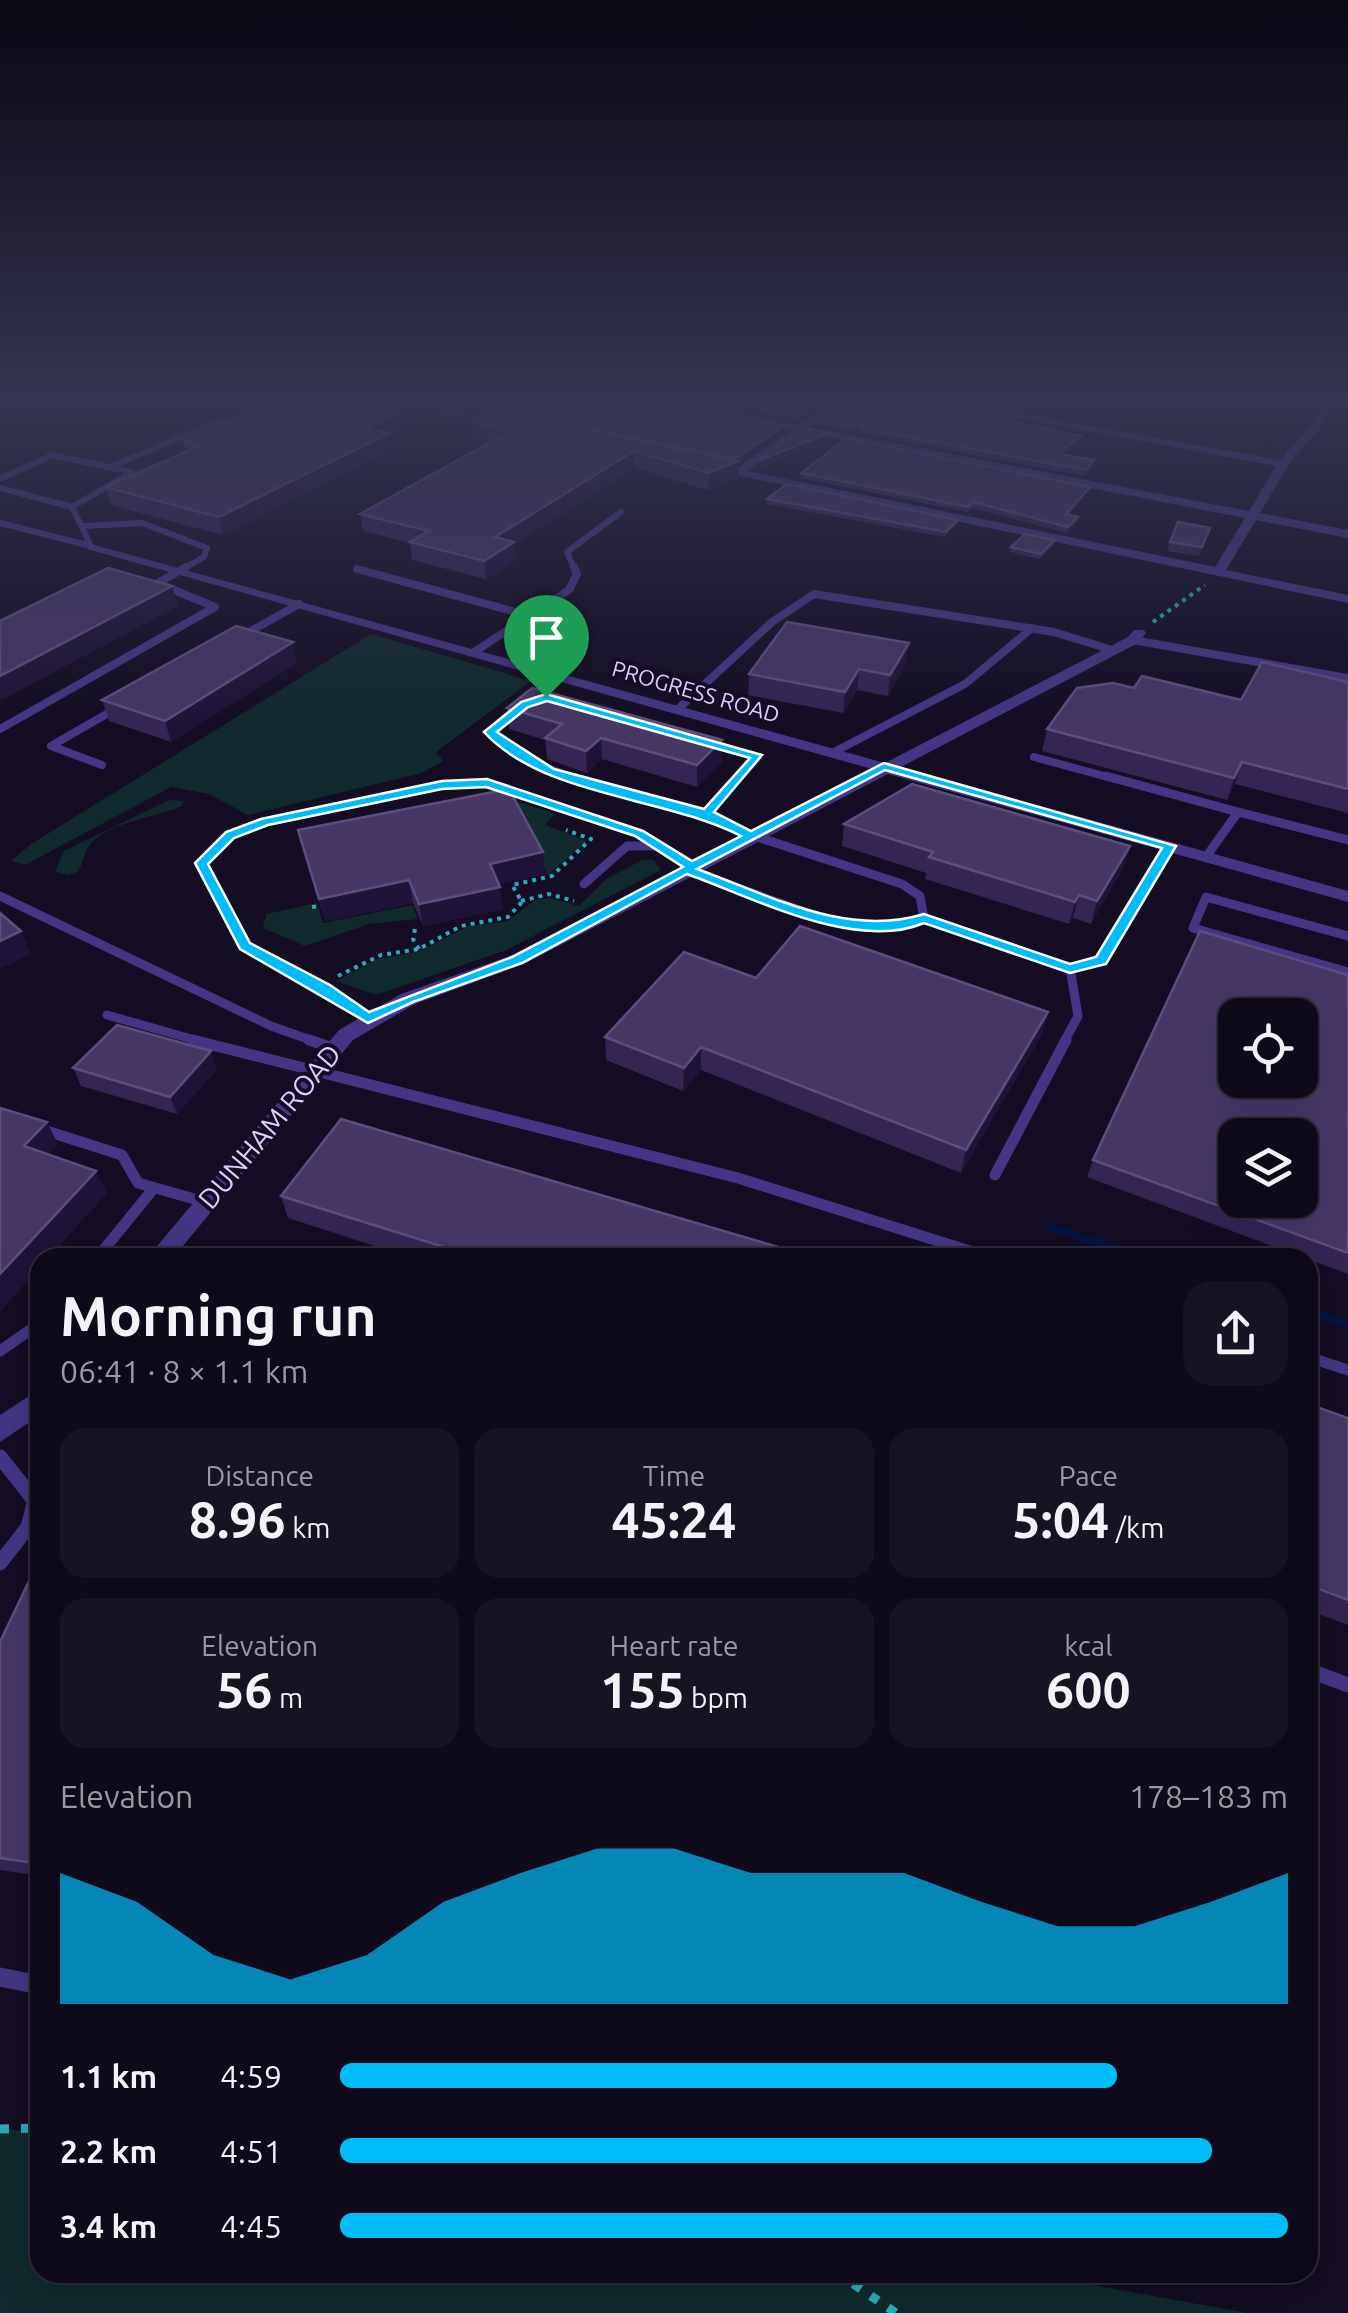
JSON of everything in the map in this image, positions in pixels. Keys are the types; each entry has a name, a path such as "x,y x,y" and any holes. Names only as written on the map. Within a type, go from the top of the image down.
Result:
{"street":[{"path":"917,510 1348,599"},
{"path":"1221,510 1348,534"},
{"path":"1218,574 1256,510"},
{"name":"PROGRESS ROAD","path":"92,546 1348,897"},
{"name":"DUNHAM ROAD","path":"167,1248 311,1072 368,1018 408,998 517,960 1136,636"},
{"path":"0,1430 30,1408"}],"lane":[{"path":"74,510 92,546"},
{"path":"474,652 577,582 565,556 573,545 621,512"},
{"path":"84,526 142,522 207,548 209,553 204,558 158,583"},
{"path":"0,523 92,546"},
{"path":"357,569 530,616"},
{"path":"0,728 215,608 144,580"},
{"path":"678,709 772,622 814,594 1032,628 1109,649"},
{"path":"233,642 299,604"},
{"path":"834,752 932,704 1007,656 1032,628"},
{"path":"1136,636 1348,678"},
{"path":"102,765 51,746 134,698"},
{"path":"524,705 490,732 507,748 550,772 706,813 751,836 902,884 920,896 924,918"},
{"path":"700,740 758,757 706,813"},
{"path":"1034,756 1348,840"},
{"path":"368,1018 325,988 245,946 202,863 230,835 265,822 442,785 487,783 639,834 689,868 829,920 865,928 906,926 924,918 1070,968 1101,960 1169,846"},
{"path":"1206,856 1238,812"},
{"path":"584,884 627,846 658,846"},
{"path":"0,896 271,1026 332,1048"},
{"path":"1348,936 1206,897 1194,928 1348,972"},
{"path":"996,1175 1078,1016 1070,968"},
{"path":"107,1016 311,1072 738,1178 960,1248"},
{"path":"18,1122 122,1155 138,1183 205,1202"},
{"path":"104,1248 154,1188"},
{"path":"0,1351 30,1330"},
{"path":"1318,1360 1348,1370"},
{"path":"0,1457 30,1494"},
{"path":"0,1562 30,1520"},
{"path":"1318,1674 1348,1686"},
{"path":"0,1978 30,1983"}],"path":[{"path":"1136,636 1218,574"},
{"path":"325,988 344,972 381,954 419,949 466,925 508,917 520,907 521,900 512,885 552,876 591,840 563,829"},
{"path":"496,893 514,889"},
{"path":"521,900 549,894 574,900"},
{"path":"312,907 320,906"},
{"path":"462,918 466,925"},
{"path":"415,929 413,939 419,949"},
{"path":"0,2129 30,2128"},
{"path":"852,2283 896,2313"}],"green space":[{"path":"371,634 531,681 436,752 443,761 422,773 248,815 209,794 171,787 25,865 11,861 31,844"},
{"path":"507,798 550,812 554,815 545,825 587,841 548,875"},
{"path":"169,800 184,801 182,806 100,836 89,846 77,872 55,872 64,851"},
{"path":"642,860 654,860 661,870 504,951 376,995 336,981 377,959 421,951 468,926 508,921 535,900 550,898 579,906 606,879"},
{"path":"317,903 323,923 412,905 418,919 369,924 305,946 263,928 266,914"},
{"path":"0,2128 30,2132 30,2283 1082,2283 1247,2313 0,2313"}],"building":[{"path":"192,510 233,510 219,517"},
{"path":"367,510 539,510 495,537 514,542 484,561 410,542 429,531 360,514"},
{"path":"826,510 910,510 958,520 946,532"},
{"path":"1003,510 1070,510 1066,514 1078,517 1068,527"},
{"path":"1178,522 1210,528 1202,547 1170,542"},
{"path":"1025,534 1055,540 1041,554 1011,547"},
{"path":"108,568 172,586 0,676 0,621"},
{"path":"787,622 909,643 890,675 859,669 845,692 749,674"},
{"path":"236,626 293,642 165,721 102,700"},
{"path":"1262,662 1348,682 1348,789 1242,762 1234,778 1047,729 1077,688 1113,683 1134,688 1142,676 1241,700"},
{"path":"532,688 722,740 697,765 601,738 586,751 545,738 562,724 507,708"},
{"path":"912,784 1130,846 1097,901 1079,895 1075,902 929,857 933,852 844,824"},
{"path":"509,789 543,852 490,864 500,887 419,904 409,880 319,899 298,830"},
{"path":"0,913 21,931 0,941"},
{"path":"800,926 1048,1012 966,1150 701,1047 684,1068 605,1037 684,952 756,978"},
{"path":"1200,931 1348,975 1348,1253 1252,1218 1318,1218 1318,1118 1218,1118 1218,1206 1093,1160"},
{"path":"117,1025 211,1051 170,1097 73,1068"},
{"path":"0,1108 47,1122 24,1146 96,1171 0,1274"},
{"path":"341,1119 782,1248 443,1248 281,1196"},
{"path":"1318,1408 1348,1418 1348,1600 1318,1589"},
{"path":"30,1579 30,1862 0,1858 0,1642"}],"waterway":[{"path":"1050,1227 1114,1248"},
{"path":"1318,1314 1348,1325"}],"route":[{"path":"546,697 524,705 490,732 507,748 550,772 706,813 751,836 884,766 1169,846 1101,960 1070,968 924,918 906,926 865,928 829,920 686,870 517,960 408,998 368,1018 325,988 245,946 202,863 230,835 265,822 442,785 487,783 639,834 692,867 751,836 706,813 758,757 546,697"}]}
